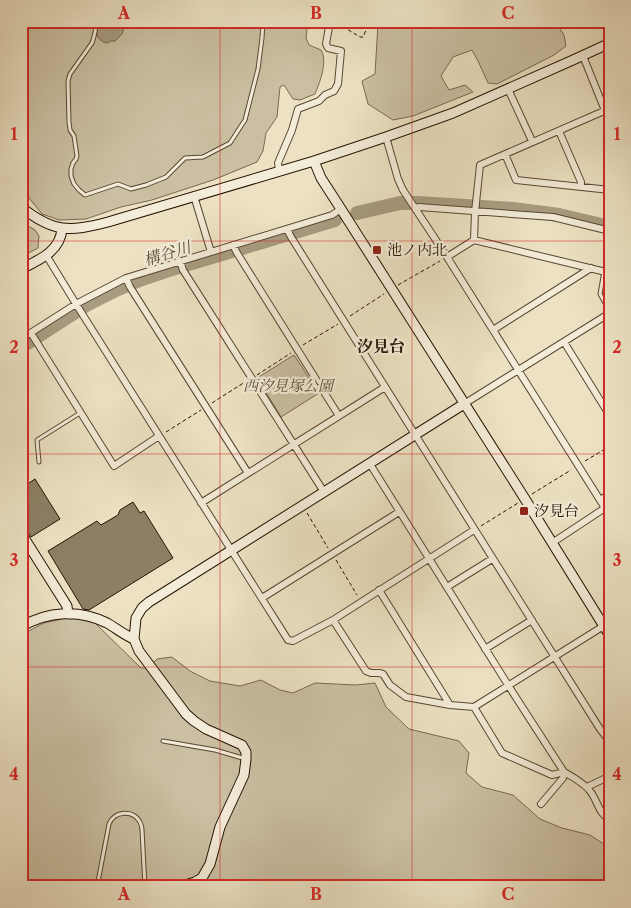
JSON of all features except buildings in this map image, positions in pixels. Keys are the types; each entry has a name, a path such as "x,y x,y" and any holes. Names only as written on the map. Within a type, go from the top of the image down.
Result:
{"street":[{"path":"279,171 278,163 292,130 298,109 319,101 325,94 334,91 338,84 341,51 328,48 326,44 330,21"},
{"path":"21,207 37,219 49,225 62,228 87,227 101,224 314,161 386,137 452,113 610,43"},
{"path":"583,56 610,123"},
{"path":"508,89 532,141"},
{"path":"474,240 480,165 604,111"},
{"path":"559,130 581,182 581,187"},
{"path":"386,137 398,178 413,204 610,516"},
{"path":"505,154 516,180 610,190"},
{"path":"314,161 321,178 524,499 607,624 610,636"},
{"path":"194,196 212,252"},
{"path":"413,204 419,207 475,209 554,217 610,231"},
{"path":"21,339 128,282 181,265 212,252 235,248 288,232 332,215 341,209"},
{"path":"21,270 54,248 59,242 62,228"},
{"path":"288,232 416,434 492,559 610,742"},
{"path":"447,256 474,240 607,272"},
{"path":"235,248 339,416"},
{"path":"46,255 288,640 293,641 333,620 474,530"},
{"path":"181,265 324,492"},
{"path":"493,330 591,268"},
{"path":"128,282 248,473"},
{"path":"179,887 202,878 210,864 220,827 244,775 246,752 242,745 206,729 186,714 139,651 134,639 134,623 142,608 610,312"},
{"path":"31,333 114,466 160,436"},
{"path":"564,342 610,416"},
{"path":"201,502 385,387"},
{"path":"370,464 564,772 588,787 600,811 610,820"},
{"path":"600,500 610,494"},
{"path":"552,543 605,508"},
{"path":"262,598 399,512"},
{"path":"21,533 67,606 68,614"},
{"path":"447,588 492,559"},
{"path":"379,590 450,705"},
{"path":"21,627 37,619 55,614 84,615 108,624 134,639"},
{"path":"333,620 366,671 383,674 390,686 406,697 450,705 474,707 607,624"},
{"path":"486,649 532,620"},
{"path":"474,707 502,753 552,775 564,772"},
{"path":"541,804 563,778 564,772"},
{"path":"588,787 610,776"}],"lane":[{"path":"98,21 92,43 70,74 68,81 70,130 74,136 78,156 73,163 71,176 74,184 84,195 118,184 131,189 146,185 166,177 185,158 203,157 230,142 245,120 258,69 263,21"},
{"path":"607,272 600,294 610,312"},
{"path":"39,462 37,440 80,412"},
{"path":"163,741 214,750 246,759"},
{"path":"96,887 110,818 116,814 128,813 140,821 145,887"}],"path":[{"path":"335,21 363,37 370,21"},
{"path":"474,530 610,446"}],"green space":[{"path":"21,21 308,21 306,38 309,45 321,50 324,60 321,78 315,94 300,100 293,99 284,85 280,87 277,117 266,133 263,151 257,162 213,180 152,200 121,207 86,219 59,220 42,214 29,198 25,188 21,162"},
{"path":"382,21 558,21 558,26 564,35 566,46 554,55 497,84 488,83 472,50 453,57 441,76 449,90 465,85 473,92 413,116 393,120 368,104 362,81 375,74 378,24"},
{"path":"21,222 35,230 39,236 38,248 21,257"},
{"name":"西汐見塚公園","path":"294,355 319,393 281,417 257,378"},
{"path":"70,617 92,620 141,668 148,668 157,659 172,657 190,671 210,681 240,686 261,680 280,690 293,693 315,683 356,685 375,683 386,707 409,729 459,741 469,753 466,773 482,787 513,795 540,819 562,828 590,835 610,848 610,887 21,887 21,635 44,623"}],"shaded area":[{"path":"101,21 126,21 122,34 115,41 108,43 101,40 97,35 97,28"}],"waterway":[{"name":"構谷川","path":"357,213 400,203 418,203 513,209 559,215 610,227"},
{"name":"構谷川","path":"21,347 86,305 137,281 335,220"}],"place":[{"name":"池ノ内北","path":"377,250"},
{"name":"汐見台","path":"524,511"}],"district":[{"name":"汐見台","path":"381,346"}]}
